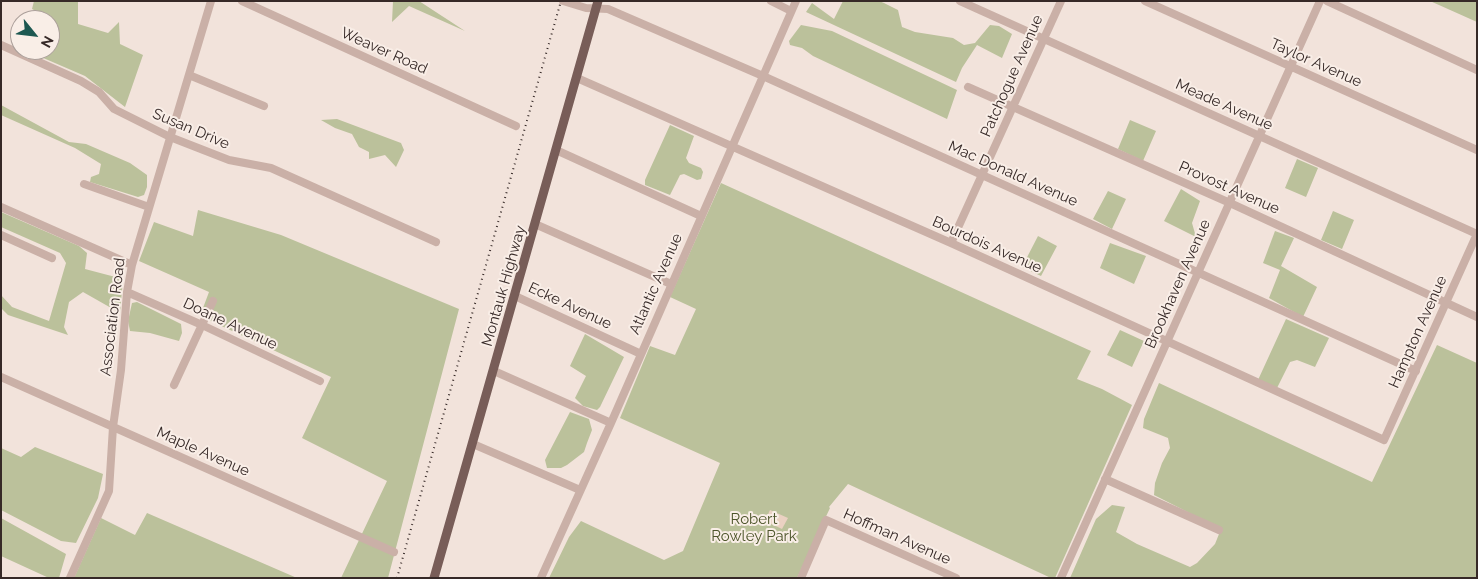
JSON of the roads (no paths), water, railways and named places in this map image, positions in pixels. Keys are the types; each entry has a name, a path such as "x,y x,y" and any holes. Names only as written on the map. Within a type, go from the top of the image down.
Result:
{"main road":[{"name":"Montauk Highway","path":"434,578 597,5"}],"street":[{"name":"Association Road","path":"70,578 109,491 127,292 132,265 211,1"},
{"name":"Weaver Road","path":"242,1 516,126"},
{"name":"Mac Donald Avenue","path":"563,1 586,8 597,5 608,9 763,76 1416,371"},
{"path":"771,1 792,11"},
{"name":"Atlantic Avenue","path":"541,578 796,1"},
{"name":"Meade Avenue","path":"960,1 1477,234"},
{"name":"Patchogue Avenue","path":"951,243 1060,1"},
{"name":"Taylor Avenue","path":"1144,1 1477,150"},
{"name":"Brookhaven Avenue","path":"1061,578 1320,1"},
{"path":"1326,1 1477,70"},
{"name":"Susan Drive","path":"1,45 81,81 99,92 114,109 170,136 229,160 271,168 436,242"},
{"path":"189,75 264,106"},
{"name":"Bourdois Avenue","path":"577,78 951,243 1384,440"},
{"name":"Provost Avenue","path":"968,87 1230,203 1477,316"},
{"path":"556,150 701,216"},
{"path":"84,184 149,207"},
{"path":"1,207 132,265"},
{"path":"535,224 671,284"},
{"name":"Hampton Avenue","path":"1384,440 1477,234"},
{"path":"1,235 52,258"},
{"name":"Doane Avenue","path":"127,292 320,381"},
{"name":"Ecke Avenue","path":"515,296 641,354"},
{"path":"174,385 212,301"},
{"path":"494,371 611,423"},
{"name":"Maple Avenue","path":"1,377 394,552"},
{"path":"473,444 580,490"},
{"path":"1105,479 1218,530"},
{"name":"Hoffman Avenue","path":"800,578 826,520 956,578"}],"railway":[{"path":"397,578 561,1"}],"park label":[{"name":"Robert Rowley Park","path":"754,528"}]}
